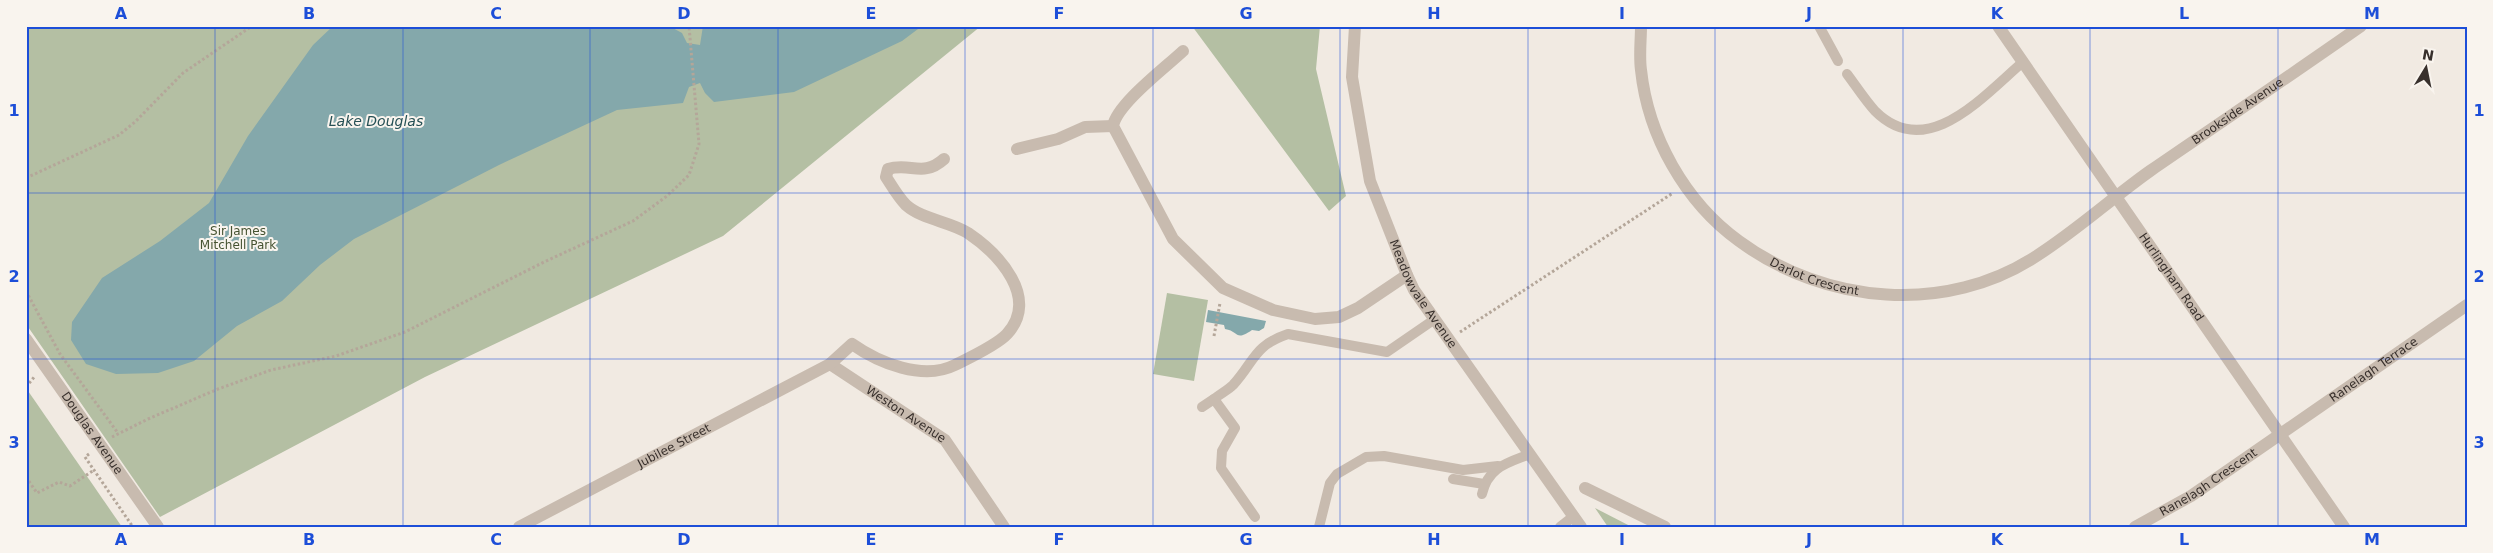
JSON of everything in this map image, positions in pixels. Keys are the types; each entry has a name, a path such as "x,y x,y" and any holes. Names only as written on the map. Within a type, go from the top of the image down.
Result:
{"street":[{"name":"Meadowvale Avenue","path":"1354,26 1352,77 1370,181 1407,276 1577,522"},
{"name":"Darlot Crescent","path":"1641,26 1641,69 1650,115 1666,157 1722,229 1764,260 1824,285 1879,296 1936,294 1988,280 2036,256 2116,196"},
{"name":"Hurlingham Road","path":"1998,26 2344,527"},
{"name":"Brookside Avenue","path":"2116,196 2361,26"},
{"path":"1183,52 1123,106 1114,118 1112,126 1173,239 1223,288 1273,310 1315,319 1339,318 1407,276"},
{"path":"1017,149 1058,139 1085,128 1112,126"},
{"name":"Jubilee Street","path":"519,527 830,364 852,344 872,358 917,372 953,366 1006,336 1016,322 1021,308 1020,294 1000,262 968,233 941,220 924,215 907,205 886,178 888,169 895,167 921,170 937,165 944,159"},
{"name":"Ranelagh Terrace","path":"2280,436 2467,305"},
{"name":"Douglas Avenue","path":"26,339 158,527"},
{"name":"Weston Avenue","path":"830,364 945,440 1004,527"},
{"name":"Ranelagh Crescent","path":"2135,527 2191,496 2280,436"},
{"path":"1585,488 1665,527"}],"lane":[{"path":"1819,26 1838,61"},
{"path":"1847,74 1876,111 1892,123 1911,131 1932,129 1958,118 2023,62"},
{"path":"1202,407 1232,385 1254,354 1276,338 1288,334 1302,335 1387,352 1435,319"},
{"path":"1214,398 1235,428 1222,451 1221,468 1255,517"},
{"path":"1319,527 1330,483 1337,474 1366,457 1384,456 1463,470 1498,466 1530,454"},
{"path":"1453,479 1483,489 1498,466"},
{"path":"1560,527 1577,522"}],"path":[{"path":"26,178 119,135 183,73 252,26"},
{"path":"133,527 85,457 118,433 218,388 271,370 336,356 405,332 544,262 633,221 667,196 689,175 699,144 689,28"},
{"path":"1450,340 1686,185"},
{"path":"26,290 60,354 118,433"},
{"path":"1214,336 1219,309"},
{"path":"26,477 36,493 59,482 70,486 94,470"}],"green space":[{"name":"Sir James Mitchell Park","path":"26,26 981,26 723,236 425,377 160,517 26,324"},
{"path":"1192,26 1320,26 1316,69 1346,196 1329,211"},
{"path":"1167,293 1208,300 1194,381 1153,374"},
{"path":"26,388 122,527 26,527"},
{"path":"1595,508 1632,527 1608,527"}],"water":[{"name":"Lake Douglas","path":"333,26 669,26 682,33 687,43 700,45 703,26 922,26 902,41 794,92 714,102 705,93 700,83 689,87 683,103 617,110 499,165 354,239 320,265 282,301 237,326 194,361 158,373 116,374 86,364 71,340 72,322 102,278 160,241 209,203 248,136 313,45"},
{"path":"1208,310 1266,321 1264,328 1259,331 1252,330 1243,335 1237,335 1225,329 1224,325 1206,322"}]}
